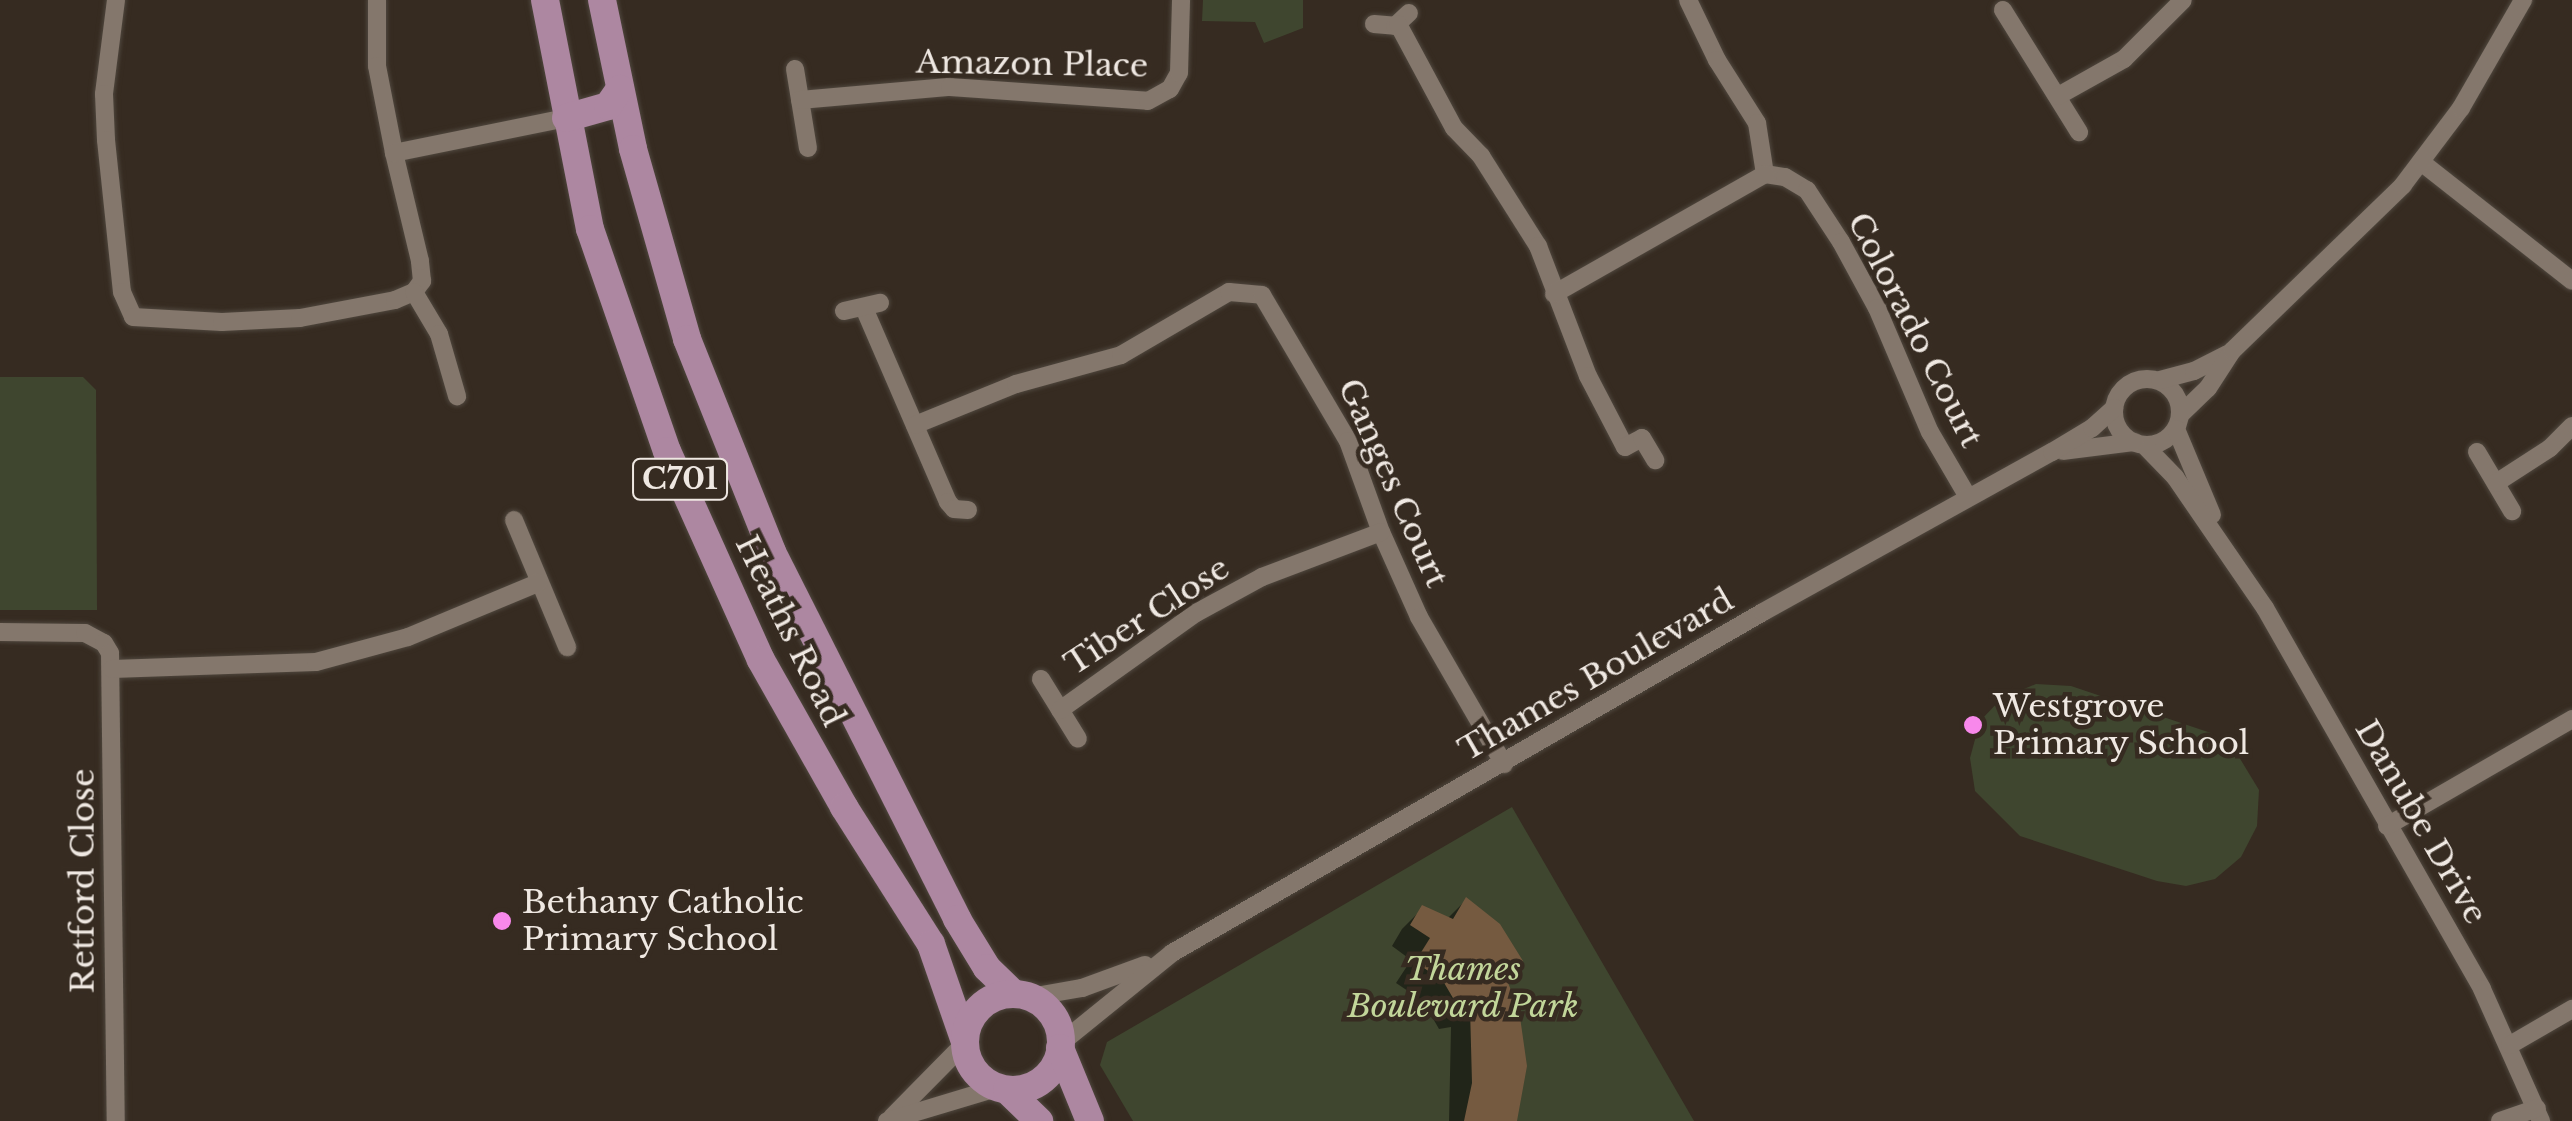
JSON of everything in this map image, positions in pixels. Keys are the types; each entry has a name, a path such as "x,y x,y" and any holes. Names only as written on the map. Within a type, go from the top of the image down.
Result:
{"main road":[{"name":"Heaths Road","path":"545,0 566,118 606,279 691,506 761,660 807,746 931,944 964,1041"},
{"name":"Heaths Road","path":"602,0 620,89 688,339 772,552 957,920 987,968 1022,996"},
{"path":"566,118 608,106 620,89"},
{"path":"964,1041 974,1013 985,1002 1022,996"},
{"name":"C701","path":"1022,996 1051,1014 1090,1121"},
{"name":"C701","path":"964,1041 974,1070 1039,1121"},
{"path":"1002,1089 1036,1085 1048,1075 1061,1046"}],"street":[{"path":"116,0 104,94 122,292 133,316 191,322 300,318 414,292 422,281 377,66 377,0"},
{"name":"Amazon Place","path":"800,100 950,87 1148,101 1170,88 1179,72 1181,0"},
{"path":"1554,294 1765,174 1757,123 1718,60 1688,0"},
{"path":"2058,96 2124,60 2183,0"},
{"path":"2232,351 2194,371 2130,383 2114,408 2118,428 2139,443 2162,442 2208,388 2232,351 2356,235 2421,162 2478,82 2523,0"},
{"path":"2003,9 2079,132"},
{"path":"1374,24 1404,18 1454,128 1481,156 1538,246 1588,376 1625,446 1642,438 1655,460"},
{"path":"795,69 808,148"},
{"path":"394,153 566,118"},
{"path":"2421,162 2572,281"},
{"name":"Colorado Court","path":"1765,174 1785,177 1807,190 1841,242 1877,308 1930,432 1968,497"},
{"path":"414,292 439,334 456,396"},
{"name":"Ganges Court","path":"915,425 1016,384 1121,354 1228,292 1255,292 1272,306 1348,441 1381,532 1419,617 1504,764"},
{"path":"844,311 872,306 937,498 954,509 968,510"},
{"path":"2160,380 2176,394 2178,421"},
{"name":"Thames Boulevard","path":"1022,996 1082,988 1172,953 2052,452 2092,428 2114,408"},
{"name":"Danube Drive","path":"2178,421 2233,560"},
{"path":"2496,484 2550,448 2572,426"},
{"name":"Thames Boulevard","path":"2052,452 2139,443"},
{"name":"Danube Drive","path":"2139,443 2175,478 2265,608 2510,1045 2539,1114"},
{"path":"2477,452 2512,510"},
{"path":"514,520 566,647"},
{"name":"Tiber Close","path":"1060,710 1196,612 1262,577 1381,532"},
{"path":"112,669 316,662 408,637 538,583"},
{"name":"Retford Close","path":"0,632 85,633 104,643 112,669 116,1121"},
{"name":"Tiber Close","path":"1041,679 1078,739"},
{"path":"2387,826 2572,719"},
{"name":"Thames Boulevard","path":"1061,1046 1172,953"},
{"path":"2510,1045 2572,1009"},
{"path":"888,1121 964,1041"},
{"path":"888,1121 1002,1089"},
{"path":"2500,1121 2539,1114"}],"green space":[{"path":"1203,0 1303,0 1303,28 1264,43 1255,22 1202,21"},
{"path":"0,377 83,377 96,390 97,610 0,610"},
{"path":"2036,684 2071,686 2211,733 2239,757 2259,790 2257,826 2241,857 2215,879 2186,886 2157,881 2020,836 1975,791 1970,758 1980,721 2002,698"},
{"name":"Thames Boulevard Park","path":"1512,807 1694,1121 1133,1121 1100,1065 1107,1042"}],"building":[{"path":"1466,897 1500,924 1523,961 1504,973 1519,1010 1527,1066 1517,1121 1464,1121 1472,1083 1470,1008 1460,1010 1443,981 1415,962 1430,938 1410,925 1422,905 1453,919"}],"place":[{"name":"Westgrove Primary School","path":"1973,725"},
{"name":"Bethany Catholic Primary School","path":"502,921"}]}
